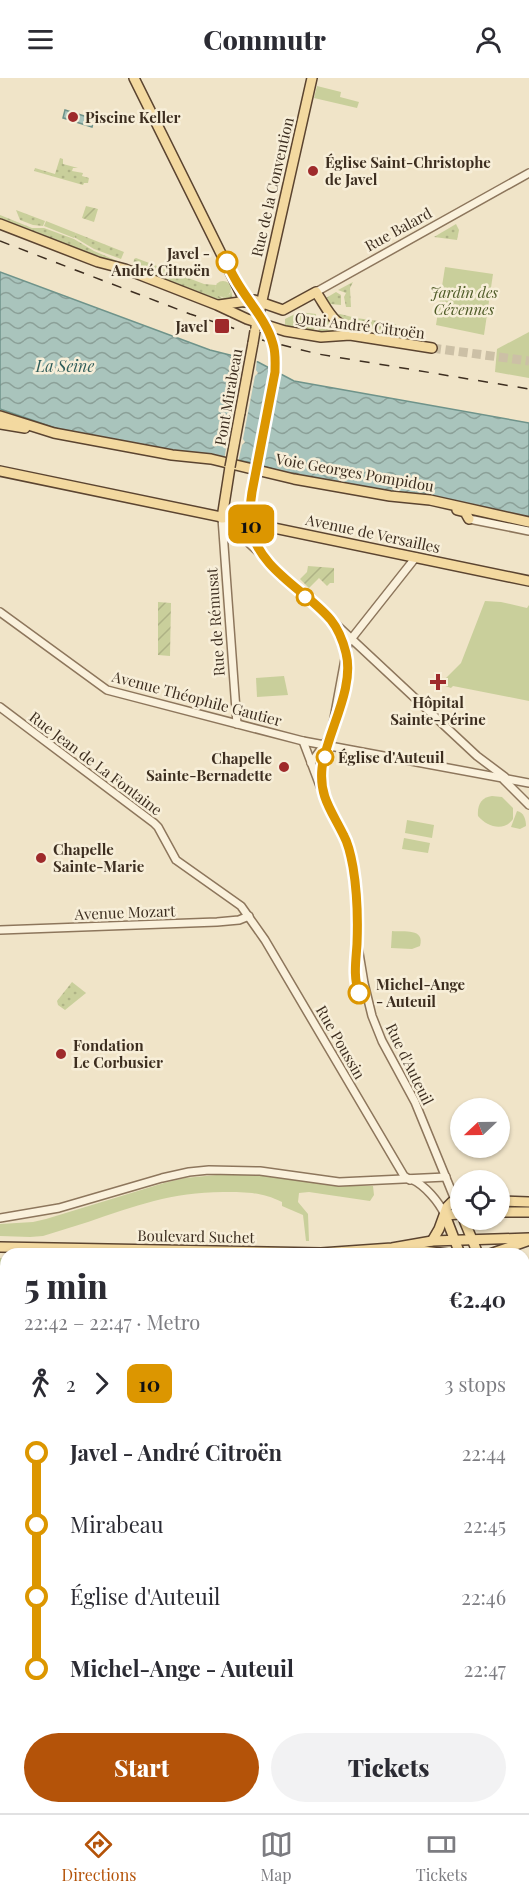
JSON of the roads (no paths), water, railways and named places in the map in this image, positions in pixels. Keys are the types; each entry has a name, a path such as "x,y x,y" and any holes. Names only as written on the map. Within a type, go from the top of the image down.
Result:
{"main road":[{"path":"134,78 245,302 241,311 243,317"},
{"name":"Rue de la Convention","path":"256,327 312,78"},
{"name":"Quai André Citroën","path":"0,224 217,305 243,317 256,327 315,337 350,336 432,345 346,328 334,319 316,292"},
{"name":"Rue Balard","path":"262,302 281,309 287,308 316,292"},
{"name":"Quai André Citroën","path":"217,305 254,300 262,302"},
{"name":"Pont Mirabeau","path":"222,518 256,327"},
{"name":"Voie Georges Pompidou","path":"0,416 54,433 172,455 211,459 294,478 462,506 529,522"},
{"path":"0,424 54,433"},
{"name":"Avenue de Versailles","path":"0,471 529,581"},
{"path":"402,497 465,512 469,519"},
{"path":"510,1201 529,1202"},
{"path":"432,1241 447,1207 450,1205"},
{"path":"510,1212 529,1212"},
{"path":"445,1215 450,1214"},
{"path":"445,1215 450,1240 456,1248"},
{"path":"468,1230 476,1248"},
{"path":"512,1248 529,1239"},
{"name":"Boulevard Suchet","path":"392,1248 432,1241 529,1239"},
{"path":"426,1248 450,1240"},
{"name":"Boulevard Suchet","path":"0,1247 54,1248"}],"street":[{"name":"Rue Balard","path":"316,292 529,173"},
{"path":"222,518 478,757 490,773 484,775"},
{"name":"Rue de Rémusat","path":"222,518 237,724"},
{"path":"469,519 529,531"},
{"path":"311,763 331,735 348,643 416,557"},
{"name":"Avenue Théophile Gautier","path":"0,612 107,690 303,741 529,783"},
{"name":"Rue Jean de La Fontaine","path":"0,707 154,823 176,860 241,906 249,916"},
{"name":"Rue d'Auteuil","path":"303,741 351,852 355,880 357,942 372,1016 415,1102 450,1186"},
{"path":"485,765 511,780"},
{"path":"499,778 509,784 529,805"},
{"name":"Avenue Mozart","path":"0,930 217,922 239,920 249,916"},
{"name":"Rue Poussin","path":"249,916 269,946 402,1173 405,1177 418,1182 438,1203 445,1215"},
{"path":"0,1218 54,1209 162,1178 209,1170 261,1171 339,1182 446,1179"},
{"path":"427,1191 426,1185 429,1183 446,1179"}],"water":[{"path":"65,110 94,119 92,127 63,118"},
{"name":"La Seine","path":"0,272 210,350 258,362 294,381 529,423 529,518 430,496 391,492 282,472 254,463 183,453 61,430 0,409"}],"tunnel":[{"path":"432,348 529,361"}],"railway":[{"path":"0,241 190,314 239,330"},
{"path":"262,340 318,354 529,389"}],"metro line":[{"name":"10","path":"227,262 240,291 266,324 274,345 275,372 249,512 251,531 259,548 272,565 331,619 340,633 348,660 347,681 322,768 322,791 345,837 353,869 357,915 355,972 359,993"}],"place":[{"name":"Piscine Keller","path":"73,117"},
{"name":"Église Saint-Christophe de Javel","path":"313,171"},
{"name":"Javel - André Citroën","path":"227,262"},
{"name":"Javel","path":"222,326"},
{"name":"Hôpital Sainte-Périne","path":"438,682"},
{"name":"Église d'Auteuil","path":"325,757"},
{"name":"Chapelle Sainte-Bernadette","path":"284,767"},
{"name":"Chapelle Sainte-Marie","path":"41,858"},
{"name":"Michel-Ange - Auteuil","path":"359,993"},
{"name":"Fondation Le Corbusier","path":"61,1054"}],"park label":[{"name":"Jardin des Cévennes","path":"464,300"}]}
